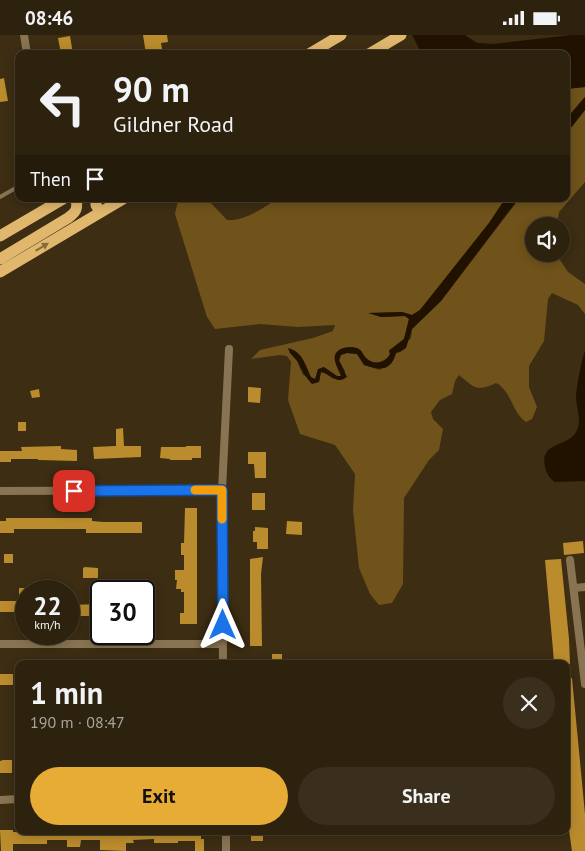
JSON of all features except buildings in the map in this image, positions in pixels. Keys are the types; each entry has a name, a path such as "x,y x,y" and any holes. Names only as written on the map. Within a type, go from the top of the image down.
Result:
{"main road":[{"path":"316,50 341,35"},
{"path":"376,50 401,35"},
{"path":"0,236 58,202"},
{"path":"0,259 75,213 78,207 77,202"},
{"path":"96,202 100,212"},
{"path":"0,272 118,202"}],"street":[{"path":"24,35 26,50"},
{"path":"223,660 222,490 229,349"},
{"path":"0,491 222,490"},
{"path":"570,560 583,643 585,684"},
{"path":"574,588 585,587"},
{"path":"0,644 223,644"},
{"path":"0,800 15,799"},
{"path":"226,835 226,851"}],"lane":[{"path":"0,197 14,189"}],"shaded area":[{"path":"412,35 465,35 477,43 494,44 585,35 585,87 570,89 570,50 420,50"},
{"path":"585,87 585,97 570,114 570,89"},
{"path":"585,97 585,110 570,129 570,114"},
{"path":"585,110 585,182 570,199 570,129"},
{"path":"178,202 210,202 227,220 234,220 260,210 272,202 503,202 489,223 420,310 412,315 402,312 370,313 381,317 405,316 409,319 404,339 389,350 389,357 384,361 372,362 357,348 335,356 342,376 337,376 323,367 316,379 311,378 301,356 289,352 297,361 303,375 319,382 321,372 335,379 342,380 345,371 339,361 341,355 347,353 357,354 364,365 380,370 411,338 412,329 441,301 517,202 568,202 559,212 558,217 525,217 525,262 561,262 568,272 585,284 585,314 578,305 552,293 548,299 544,341 529,366 529,387 537,407 532,419 526,422 521,418 501,386 496,383 480,388 476,387 459,375 455,381 452,394 440,400 431,412 433,419 443,429 439,450 429,460 404,498 403,584 392,603 379,605 370,594 359,568 353,510 355,474 335,445 300,434 288,400 291,362 287,356 280,355 251,359 260,350 313,338 333,331 335,325 298,327 260,324 215,329 207,317 175,214"},
{"path":"503,202 516,202 441,301 412,329 406,348 396,353 391,364 384,368 370,367 364,365 357,354 347,353 341,355 339,360 347,377 340,380 321,372 319,382 312,384 305,376 288,348 297,352 311,377 315,379 318,369 324,367 337,376 341,376 335,357 336,353 341,349 353,347 359,349 366,358 376,363 386,359 390,354 389,351 404,339 409,319 405,316 381,317 368,313 402,312 412,315 420,310 489,223"},
{"path":"585,351 585,481 555,482 547,474 544,458 546,452 568,440 577,430 579,418 576,396 579,373"}],"slow traffic":[{"path":"195,490 222,490 222,519"}],"route":[{"path":"74,491 222,490 223,625"}]}
